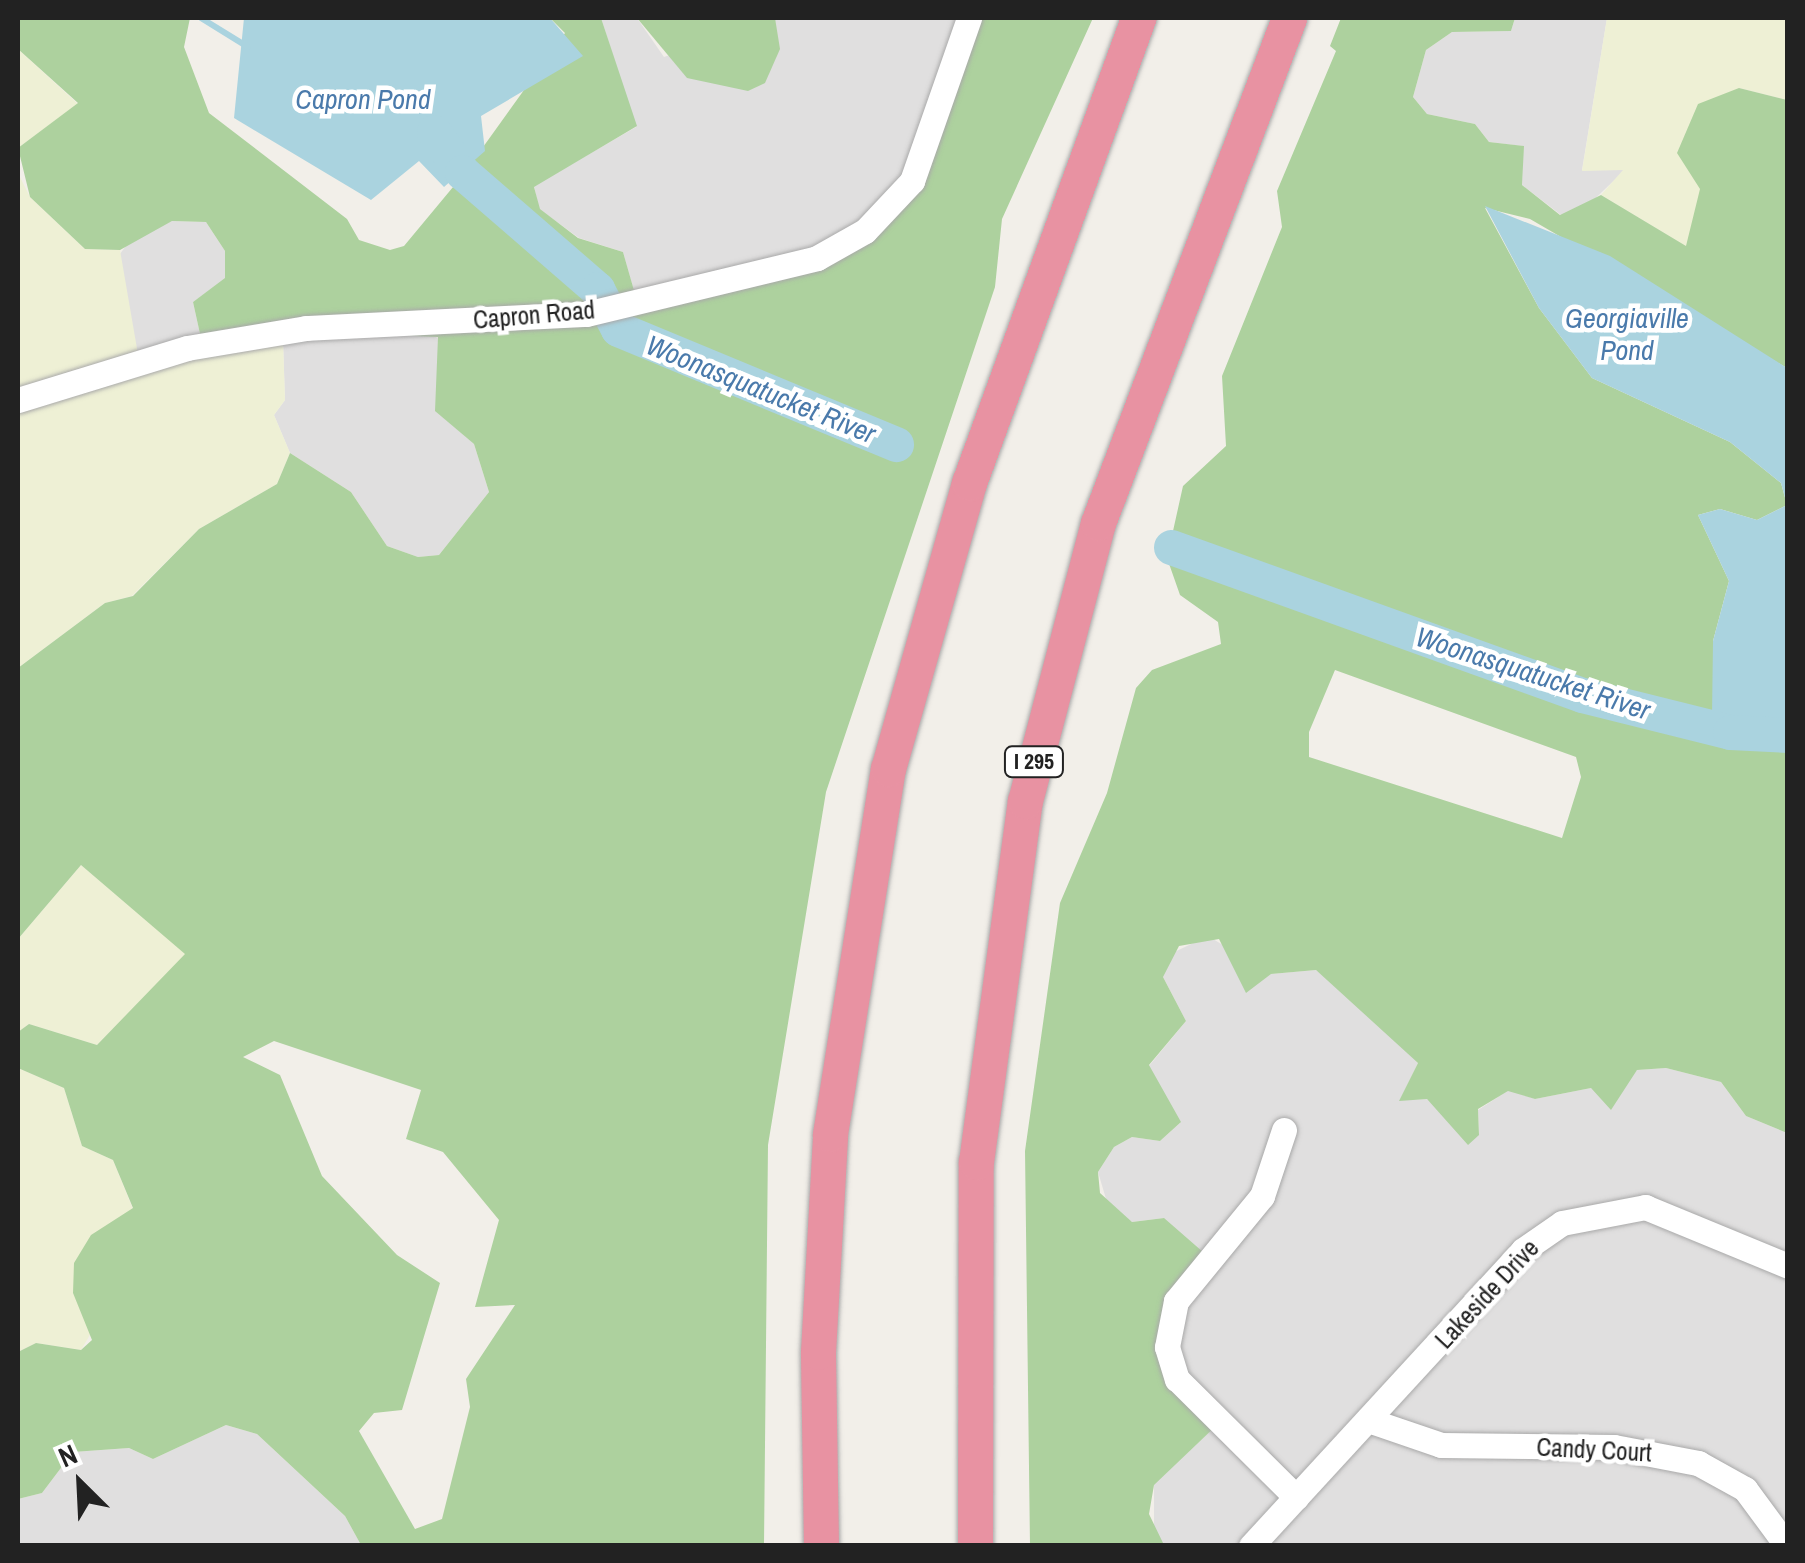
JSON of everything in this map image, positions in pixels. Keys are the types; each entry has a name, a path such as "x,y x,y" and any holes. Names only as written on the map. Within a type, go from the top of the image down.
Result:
{"highway":[{"path":"821,1546 818,1352 830,1134 888,768 963,500 1138,18"},
{"name":"I 295","path":"975,1546 974,1180 994,982 1026,801 1098,522 1289,18"}],"street":[{"name":"Capron Road","path":"18,400 187,348 306,328 586,314 785,268 865,231 918,169 969,18"},
{"path":"1284,1130 1262,1196 1193,1274 1166,1332 1177,1379 1296,1497"},
{"name":"Lakeside Drive","path":"1251,1546 1523,1250 1591,1212 1661,1211 1788,1266"},
{"name":"Candy Court","path":"1368,1420 1441,1445 1614,1447 1698,1462 1745,1489 1787,1546"}],"shaded area":[{"path":"601,18 637,18 664,57 775,18 970,18 909,180 811,258 635,295 623,252 579,238 539,209 534,186 636,127"},
{"path":"1515,18 1607,18 1582,170 1625,170 1583,210 1561,215 1522,185 1523,146 1489,142 1475,124 1427,114 1413,97 1426,50 1452,32 1511,31"},
{"path":"172,221 206,222 225,251 225,279 193,302 204,352 140,366 117,258 134,235"},
{"path":"431,334 440,340 436,411 474,444 489,492 439,555 418,557 387,546 351,492 290,453 274,415 285,400 283,341"},
{"path":"1208,936 1271,974 1316,970 1371,1012 1418,1063 1400,1100 1427,1099 1462,1130 1479,1134 1478,1110 1509,1090 1535,1099 1591,1088 1604,1098 1637,1070 1666,1068 1721,1082 1746,1116 1787,1133 1787,1545 1164,1545 1154,1537 1154,1484 1218,1424 1179,1380 1164,1218 1132,1222 1109,1209 1098,1172 1114,1147 1132,1137 1160,1141 1180,1123 1149,1066 1186,1021 1163,977 1166,956"},
{"path":"226,1425 257,1434 345,1516 361,1545 18,1545 18,1499 42,1493 73,1452 129,1448 153,1459"}],"green space":[{"path":"18,18 190,18 184,47 209,113 347,219 359,240 390,250 404,246 463,175 565,33 550,18 601,18 637,126 534,187 540,209 578,238 623,252 635,294 800,260 894,199 970,18 1093,18 1002,219 995,287 826,792 768,1145 764,1545 361,1545 345,1516 257,1434 226,1425 153,1459 129,1448 73,1452 42,1493 18,1499 18,1352 36,1343 81,1350 92,1340 73,1293 74,1263 91,1235 133,1208 113,1160 82,1146 64,1088 18,1068 18,1032 29,1024 97,1045 185,954 81,865 18,939 18,668 105,603 133,596 199,529 277,484 290,453 351,492 387,546 418,557 439,555 489,492 474,444 435,411 438,337 340,333 204,352 193,302 225,278 225,251 206,222 172,221 120,250 85,249 30,197 18,148 78,103 18,49","holes":["274,1041 421,1090 406,1139 443,1152 499,1220 475,1307 515,1305 466,1379 470,1407 442,1519 415,1529 359,1431 374,1413 402,1410 440,1283 397,1255 322,1176 280,1075 243,1057"]},
{"path":"637,18 775,18 780,49 765,83 748,91 687,78"},
{"path":"1341,18 1515,18 1511,31 1452,32 1426,50 1413,97 1427,114 1475,124 1489,142 1524,146 1522,185 1560,215 1601,195 1686,246 1700,189 1677,153 1698,104 1739,88 1787,100 1787,368 1530,219 1485,208 1539,308 1592,378 1730,442 1781,483 1787,505 1757,520 1720,509 1698,515 1729,581 1713,641 1777,734 1787,735 1787,1133 1746,1116 1721,1082 1666,1068 1637,1070 1611,1110 1591,1088 1535,1099 1508,1091 1478,1109 1479,1135 1468,1145 1427,1099 1399,1101 1418,1063 1316,970 1271,974 1246,993 1219,939 1179,946 1163,977 1186,1021 1149,1065 1181,1122 1160,1141 1132,1137 1114,1147 1098,1172 1100,1193 1132,1222 1164,1218 1203,1252 1165,1333 1218,1424 1154,1485 1149,1514 1164,1545 1030,1546 1025,1151 1060,903 1107,793 1136,688 1152,670 1221,644 1218,622 1180,595 1167,558 1183,486 1226,446 1222,376 1282,227 1277,191 1336,51 1330,46","holes":["1335,670 1576,757 1581,777 1562,838 1309,757 1309,732"]},
{"path":"1607,18 1787,18 1787,100 1739,88 1687,247 1601,195 1623,170 1582,171"},
{"path":"18,49 78,104 18,148"},
{"path":"18,173 30,197 85,249 120,250 140,366 283,341 285,400 274,415 290,453 277,484 199,529 132,596 105,603 18,668"},
{"path":"81,865 186,954 97,1045 29,1024 18,1032 18,939"},
{"path":"18,1068 64,1088 82,1146 113,1160 133,1209 92,1235 73,1293 94,1328 81,1350 36,1343 18,1352"}],"water":[{"name":"Capron Pond","path":"244,18 550,18 583,56 481,116 485,151 444,187 419,161 371,200 234,118"},
{"name":"Georgiaville Pond","path":"1485,206 1610,256 1787,368 1787,505 1781,483 1730,442 1592,378 1539,308"},
{"path":"1787,505 1787,735 1726,737 1712,715 1713,641 1729,581 1698,515 1720,509 1757,520"}],"waterway":[{"path":"201,18 248,47"},
{"name":"Woonasquatucket River","path":"434,132 462,172 597,289 618,329 896,444"},
{"name":"Woonasquatucket River","path":"1171,547 1582,695 1730,732 1788,735"}]}
